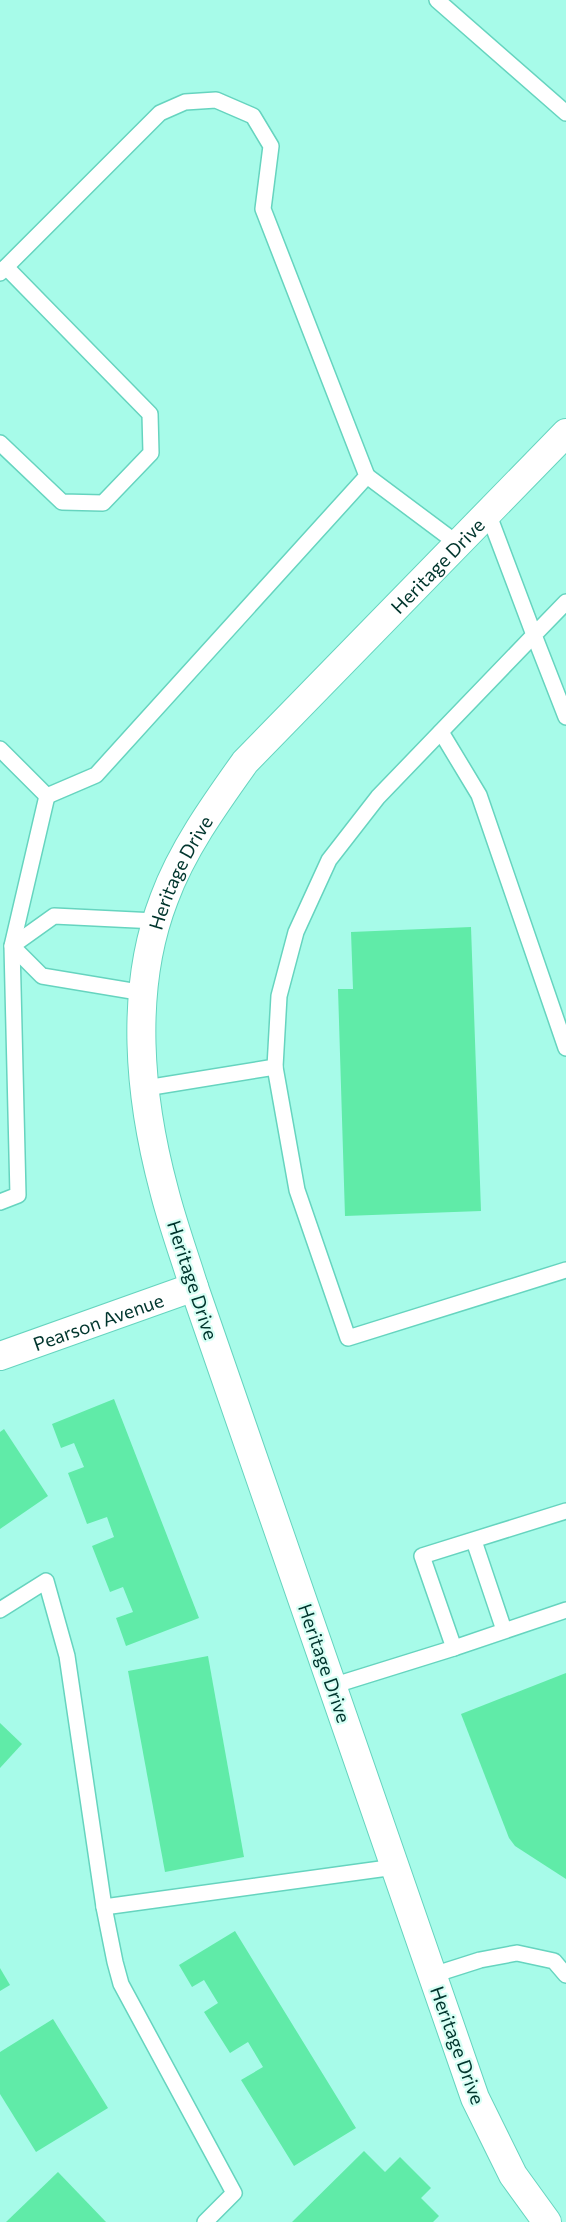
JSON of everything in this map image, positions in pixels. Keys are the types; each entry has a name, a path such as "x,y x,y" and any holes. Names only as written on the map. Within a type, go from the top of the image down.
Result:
{"street":[{"name":"Heritage Drive","path":"538,2218 513,2175 475,2098 194,1287 164,1189 146,1088 140,1040 146,966 156,921 164,896 202,824 245,762 566,432"},
{"name":"Pearson Avenue","path":"0,1356 194,1287"}],"lane":[{"path":"437,0 566,112"},
{"path":"0,443 62,502 103,503 151,453 150,414 3,270 160,113 185,102 216,100 253,116 271,146 263,209 367,476 458,544"},
{"path":"47,796 96,775 367,476"},
{"path":"488,513 566,717"},
{"path":"566,602 378,797 329,860 296,932 279,996 275,1067 297,1190 348,1338 566,1270"},
{"path":"441,732 480,795 566,1048"},
{"path":"0,749 47,796"},
{"path":"0,1202 18,1195 12,946 47,796"},
{"path":"12,946 54,916 156,921"},
{"path":"12,946 42,976 144,993"},
{"path":"146,1088 275,1067"},
{"path":"454,1648 422,1556 566,1511"},
{"path":"474,1540 504,1630"},
{"path":"0,1610 46,1581 67,1656 104,1907 114,1962 122,1984 234,2193 205,2222"},
{"path":"332,1686 454,1648 566,1610"},
{"path":"104,1907 395,1867"},
{"path":"433,1975 480,1960 517,1953 554,1961 566,1975"}],"building":[{"path":"471,927 481,1211 345,1216 338,989 353,989 351,932"},
{"path":"114,1399 199,1618 126,1646 116,1618 133,1612 123,1587 110,1592 92,1546 114,1537 107,1517 87,1524 68,1473 84,1467 74,1443 61,1448 52,1424"},
{"path":"4,1429 48,1496 0,1529 0,1432"},
{"path":"208,1656 244,1857 165,1872 128,1671"},
{"path":"566,1673 566,1879 515,1846 509,1838 461,1714"},
{"path":"0,1723 22,1744 0,1768"},
{"path":"235,1931 356,2128 294,2166 241,2080 263,2067 248,2042 230,2053 204,2012 218,2003 204,1980 192,1987 179,1965"},
{"path":"0,1968 10,1985 0,1991"},
{"path":"53,2019 108,2108 36,2152 0,2094 0,2052"},
{"path":"364,2151 385,2172 400,2157 431,2188 421,2198 439,2216 433,2222 292,2222"},
{"path":"58,2172 106,2222 6,2222"}]}
